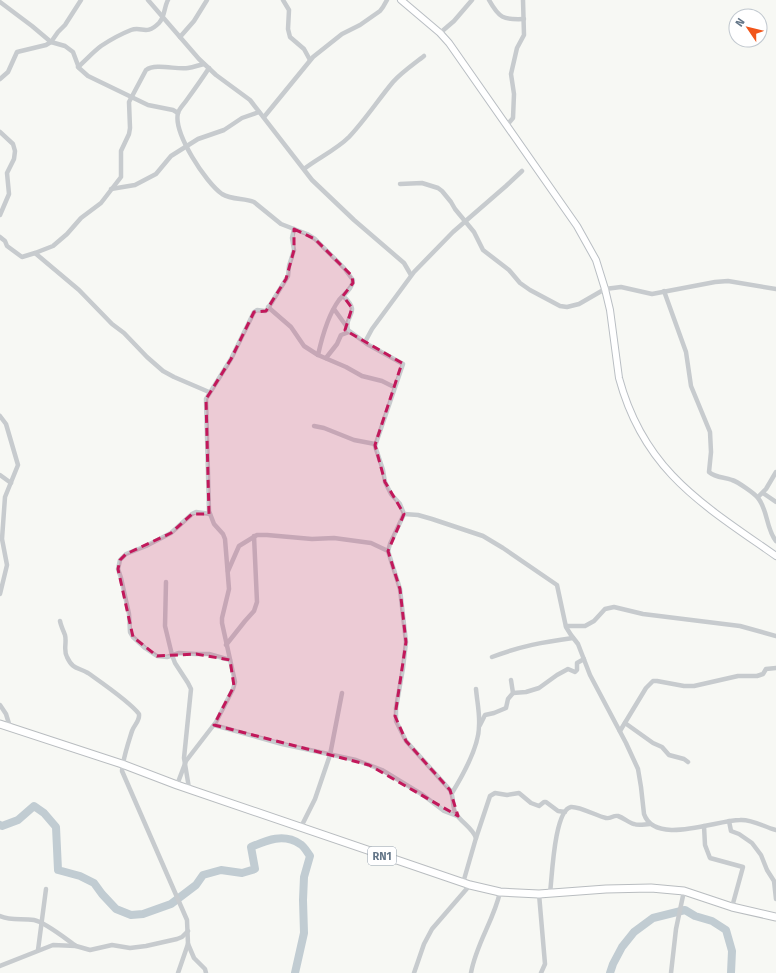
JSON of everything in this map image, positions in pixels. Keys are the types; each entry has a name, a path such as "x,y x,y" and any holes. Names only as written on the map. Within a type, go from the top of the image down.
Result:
{"highway":[{"name":"RN1","path":"0,724 122,764 177,785 466,884 500,892 539,894 606,889 664,889 684,892 732,907 776,917"}],"main road":[{"path":"401,0 440,33 449,43 577,226 596,260 611,316 621,386 638,429 657,459 678,483 697,500 776,556"}],"street":[{"path":"0,79 8,72 17,52 51,42 65,25 81,0"},
{"path":"148,0 204,64 246,96 312,180 354,220 404,263 411,275"},
{"path":"78,67 100,46 110,40 133,30 148,30 158,24 163,18 165,6 168,0"},
{"path":"180,37 194,21 207,0"},
{"path":"283,0 289,10 288,29 290,37 304,49 310,60"},
{"path":"264,117 310,60 338,37 360,25 380,11 384,7 387,0"},
{"path":"440,33 454,21 472,0"},
{"path":"489,0 498,14 503,18 509,20 524,19"},
{"path":"506,125 513,118 514,94 511,74 518,48 524,35 523,0"},
{"path":"0,2 51,42 65,46 74,52 78,67 88,76 152,106 178,112"},
{"path":"304,169 340,145 361,124 394,82 424,56"},
{"path":"0,237 5,241 7,246 22,257 35,254 59,242 81,218 98,206 122,175 121,151 129,134 130,128 128,106 131,97 149,68 189,68 204,64"},
{"path":"209,68 178,112 180,131 201,173 217,190 232,197 254,202 281,224 307,234 315,239 352,276 352,285 334,309 322,338 318,355"},
{"path":"111,189 135,185 156,174 171,156 198,139 224,130 242,118 259,112"},
{"path":"0,132 13,144 15,151 14,159 7,174 9,194 0,215"},
{"path":"365,342 372,328 411,275 453,232 522,171"},
{"path":"400,184 422,183 438,188 442,191 474,232 483,250 509,270 520,283 560,306 567,307 587,301 605,290 621,287 652,294 664,290 728,281 776,290"},
{"path":"177,785 185,764 214,725 234,686 235,677 226,645 222,618 229,589 224,536 214,524 209,511 206,399 231,359 254,312 257,310 265,311 288,276 289,266 294,250 292,238 294,229"},
{"path":"35,254 79,290 112,324 124,332 147,357 163,371 209,392"},
{"path":"664,290 686,352 691,386 710,432 711,452 709,472 719,478 734,481 758,497 764,509 772,535 776,541"},
{"path":"343,296 351,303 352,308 347,327"},
{"path":"268,307 291,327 304,346 318,355 362,376 394,386"},
{"path":"334,309 349,332 402,363 394,386 392,398 375,444 385,482 391,494 400,504 404,514 388,551 400,589 406,642 396,708 396,721 406,741 452,793"},
{"path":"326,358 337,344 341,335 349,332"},
{"path":"0,416 6,424 17,458 17,470 5,497 2,539 7,565 0,594"},
{"path":"314,426 324,428 354,440 375,444"},
{"path":"758,497 763,493 776,472"},
{"path":"0,475 11,483"},
{"path":"763,493 776,502"},
{"path":"210,514 196,512 192,514 171,533 146,546 126,554 120,560 118,567 129,614 129,627 131,635 145,648 152,653 163,657 186,653 209,654 230,660"},
{"path":"404,514 414,514 425,517 483,536 556,585 566,626 578,644 590,675 620,731 638,769 644,814 646,820 650,824 655,828 668,830 742,820 776,830"},
{"path":"227,572 239,546 254,536 268,535 312,539 334,538 371,543 388,551"},
{"path":"226,645 245,620 254,611 257,602 254,536"},
{"path":"166,582 165,626 172,655 191,689 184,758 189,788"},
{"path":"566,626 586,626 594,621 605,609 614,607 643,614 740,626 776,636"},
{"path":"60,621 65,636 66,656 74,667 86,672 96,679 133,707 139,714 140,718 132,730 122,764 123,774 187,920 188,944 178,973"},
{"path":"492,657 515,648 532,644 573,638"},
{"path":"476,838 470,828 458,816 452,805 452,793 464,773 474,747 479,726 485,715 506,708 508,699 513,693 526,692 539,688 568,669 575,672 577,670 577,664 584,659"},
{"path":"620,731 646,688 657,680 684,686 694,686 738,676 757,676 763,674 766,669 776,668"},
{"path":"511,680 513,693"},
{"path":"476,689 479,726"},
{"path":"301,828 315,799 330,754 342,693"},
{"path":"0,705 6,714 10,727"},
{"path":"625,723 653,743 662,747 669,755 684,759 688,762"},
{"path":"214,725 282,744 356,760 382,770 423,795 444,810 458,816"},
{"path":"414,973 424,944 432,929 466,884 476,838 490,796 495,793 507,795 519,793 531,804 539,806 546,802 558,811 565,812"},
{"path":"550,893 559,825 565,812 570,807 607,818 619,816 636,825 650,824"},
{"path":"729,821 731,831 739,834 752,843 761,854 767,870 774,881 776,899"},
{"path":"704,826 705,845 710,858 742,868 732,907"},
{"path":"38,950 43,923 46,889"},
{"path":"470,973 476,952 494,912 500,892"},
{"path":"671,973 676,929 684,892"},
{"path":"539,894 545,964 541,973"},
{"path":"0,916 8,919 34,920 43,923 76,946"},
{"path":"0,966 38,950 56,945 76,946 90,950 112,945 130,948 177,939 182,937 188,931"},
{"path":"188,944 194,958 205,969 206,973"}],"highlighted area":[{"path":"294,229 315,239 352,276 353,283 343,296 352,308 345,330 402,363 375,445 385,482 404,514 388,551 400,589 406,642 395,716 406,741 450,790 458,816 369,765 214,725 234,686 230,660 196,654 157,656 133,637 118,569 120,560 126,554 171,533 192,514 209,514 206,399 231,359 254,312 266,311 286,279 294,250"}],"waterway":[{"path":"0,825 2,826 18,820 34,806 44,813 56,827 58,870 80,876 94,883 116,909 131,915 143,914 171,904 196,885 203,875 221,870 242,873 255,869 251,847 269,840 282,838 300,844 310,856 304,877 304,933 295,973"},
{"path":"610,973 622,947 634,932 653,918 685,910 695,916 712,921 726,930 732,951 731,973"}]}
